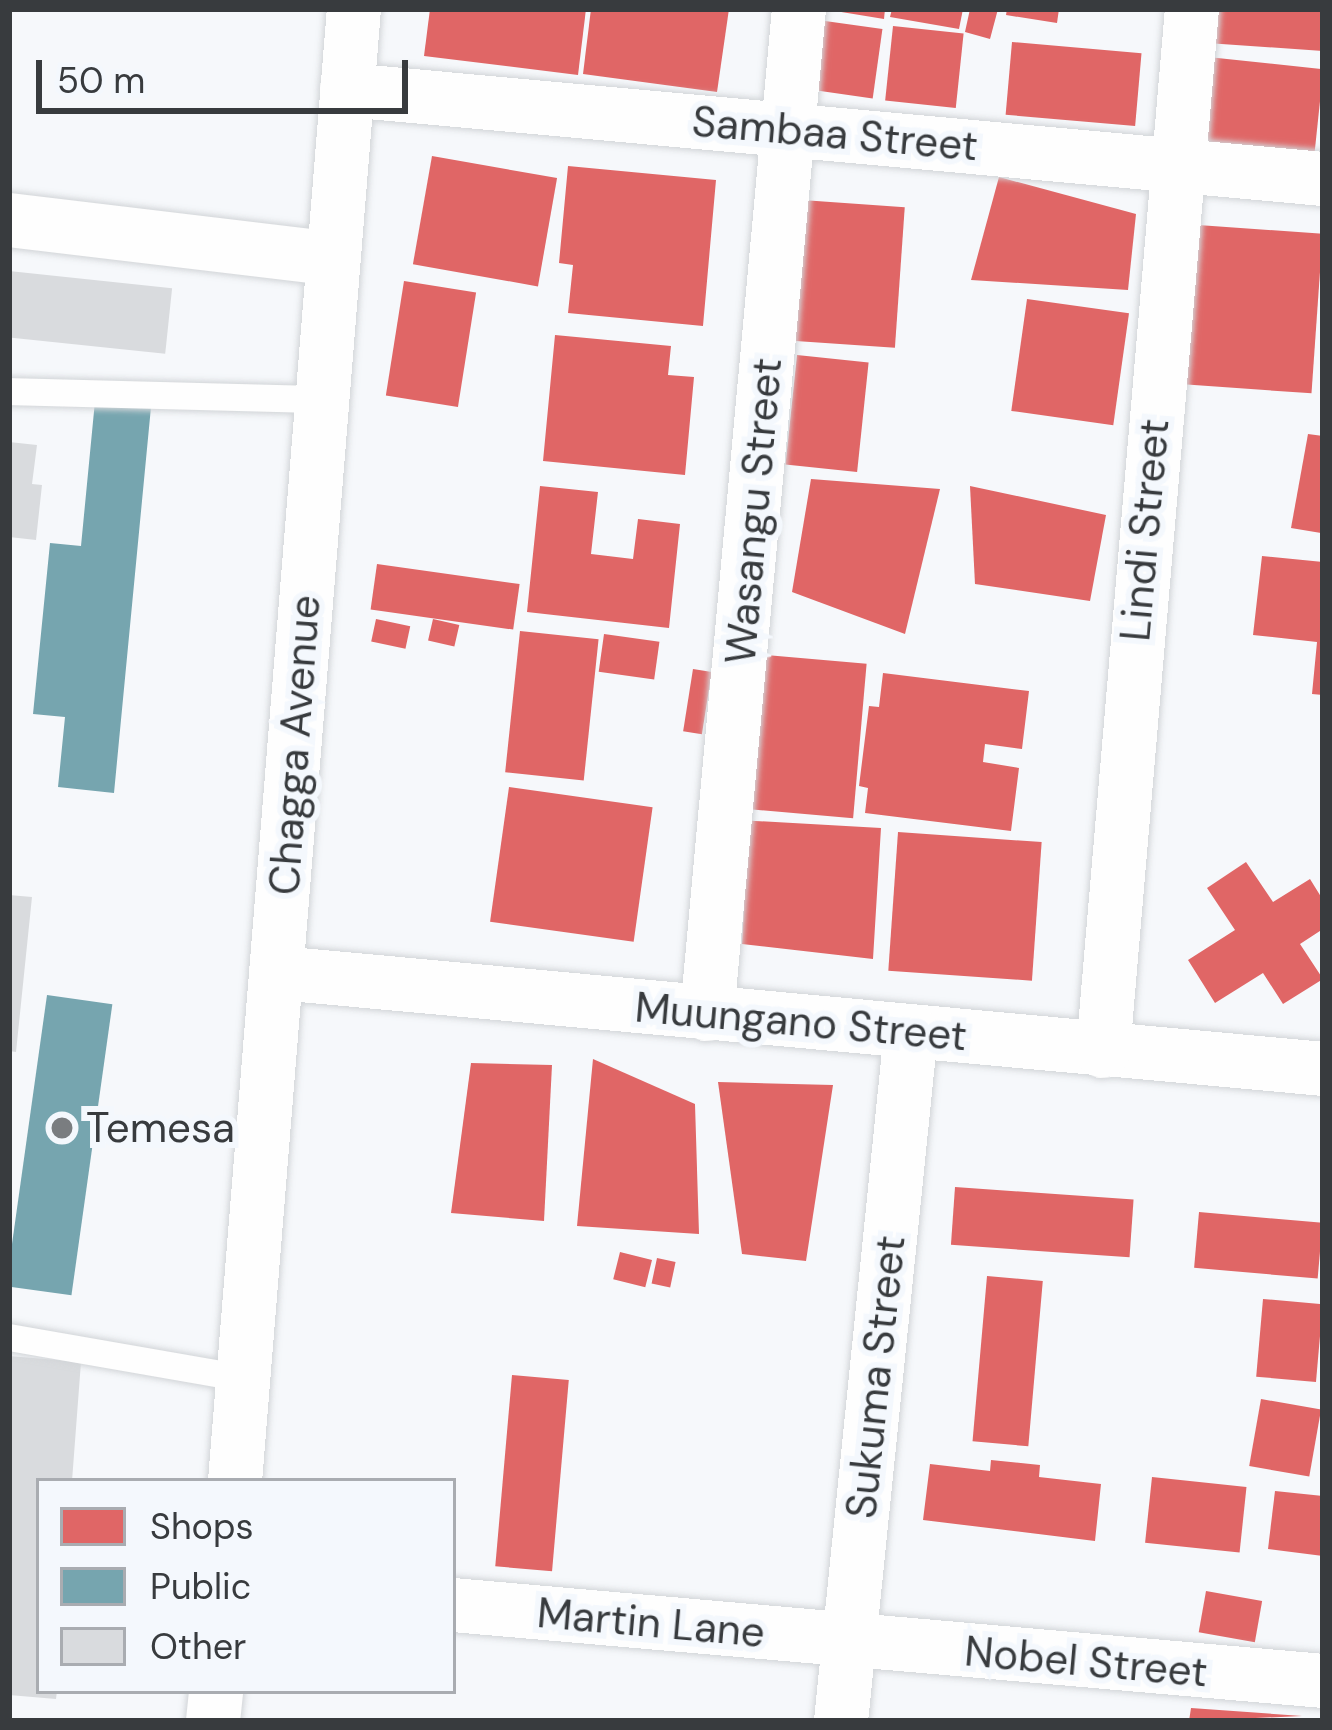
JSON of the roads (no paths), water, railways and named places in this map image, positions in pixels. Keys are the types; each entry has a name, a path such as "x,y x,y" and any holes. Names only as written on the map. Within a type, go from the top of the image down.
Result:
{"street":[{"name":"Chagga Avenue","path":"235,1478 279,973 330,258 354,9"},
{"name":"Wasangu Street","path":"707,1013 799,9"},
{"name":"Lindi Street","path":"1103,1051 1174,166 1192,9"},
{"name":"Sambaa Street","path":"346,90 1323,179"},
{"path":"9,220 330,258"},
{"name":"Muungano Street","path":"279,973 1323,1070"},
{"name":"Sukuma Street","path":"841,1721 911,1033"},
{"name":"Martin Lane","path":"456,1604 849,1642"},
{"name":"Nobel Street","path":"849,1642 1323,1681"}],"lane":[{"path":"9,391 321,399"},
{"path":"9,1337 243,1378"}],"place":[{"name":"Temesa","path":"62,1128"}]}
